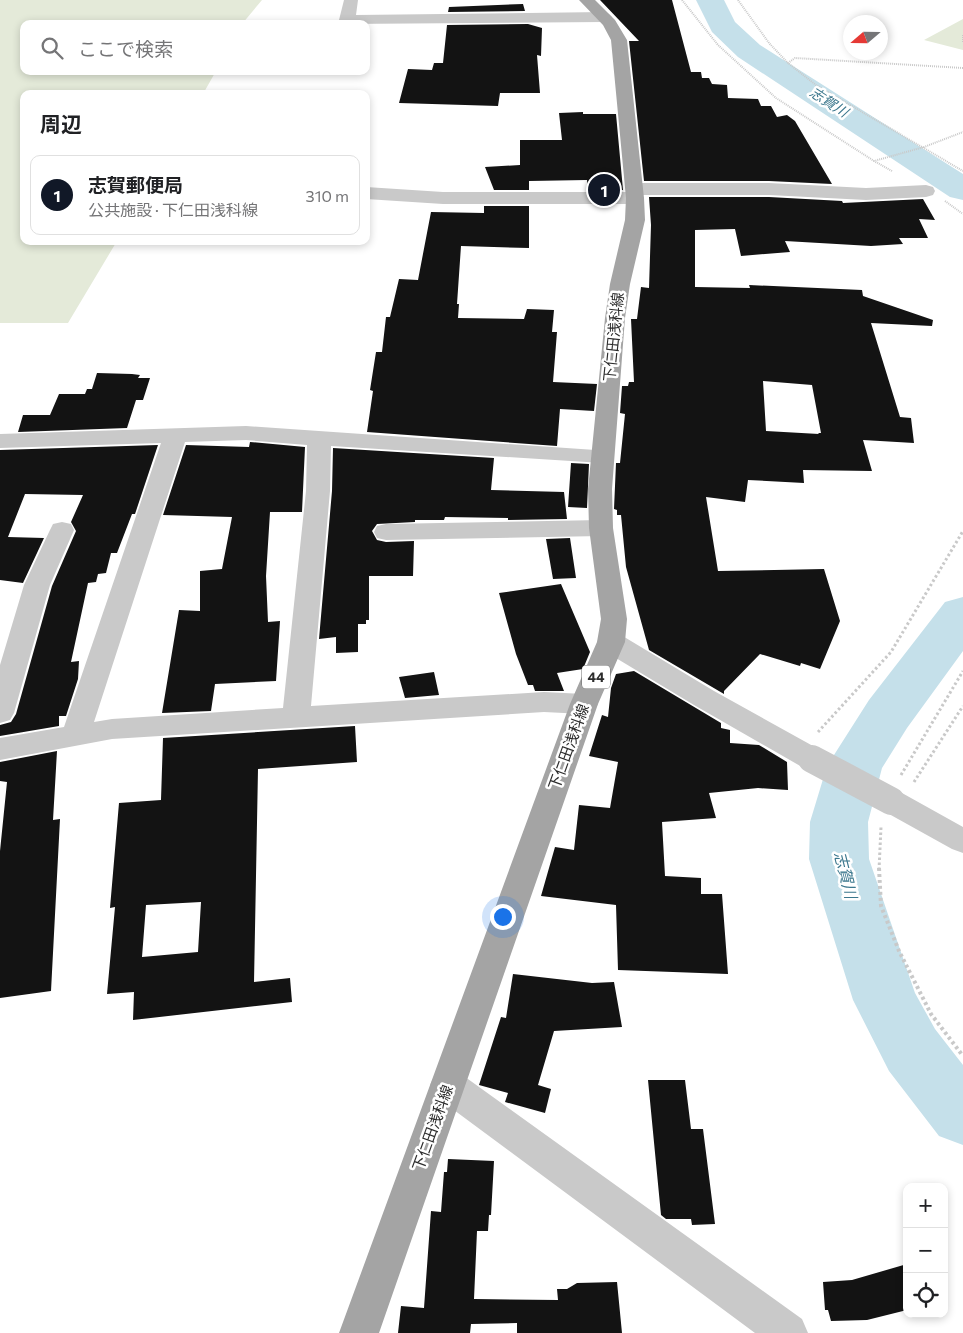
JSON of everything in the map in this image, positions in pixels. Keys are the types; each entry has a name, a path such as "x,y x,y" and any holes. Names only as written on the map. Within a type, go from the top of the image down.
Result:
{"main road":[{"name":"下仁田浅科線","path":"359,1333 584,704 611,642 614,619 601,528 602,456 615,318 620,284 634,227 635,194 621,50 615,30 595,8"}],"street":[{"path":"351,0 347,20 595,8"},
{"path":"370,193 443,198 635,194 769,188 866,194 926,191"},
{"path":"0,441 246,433 392,444 602,456"},
{"path":"75,736 175,436"},
{"path":"296,717 318,491 319,437"},
{"path":"386,532 601,528"},
{"path":"0,713 37,585 62,530"},
{"path":"611,642 806,756 963,841"},
{"path":"0,749 112,729 544,702 584,704"},
{"path":"448,1085 788,1333"}],"path":[{"path":"682,0 718,45 776,98 876,160 923,147 963,132"},
{"path":"738,0 769,43 788,63 816,85 963,171"},
{"path":"963,35 963,42"},
{"path":"788,63 795,58 963,68"},
{"path":"806,756 891,652 963,531"},
{"path":"963,671 893,802 878,871 882,908 897,947 916,988 946,1038 963,1056"},
{"path":"893,802 919,773 963,706"}],"green space":[{"path":"0,0 262,0 245,20 20,20 20,75 214,75 205,90 20,90 20,245 115,245 68,323 0,323"},
{"path":"963,19 963,50 924,40"}],"building":[{"path":"600,0 672,0 691,72 701,72 702,78 709,78 712,84 727,85 728,98 758,99 761,106 771,106 777,117 787,115 795,121 832,184 769,181 644,181 629,41 639,41"},
{"path":"523,4 525,11 448,12 449,7"},
{"path":"528,24 542,28 541,56 537,55 540,93 500,93 498,106 399,103 408,69 432,70 434,63 443,63 447,25"},
{"path":"583,112 583,114 616,114 623,190 588,190 587,180 529,181 529,190 494,190 485,167 520,165 520,140 562,140 559,113"},
{"path":"649,197 769,197 842,201 843,203 923,199 935,220 919,219 928,238 899,238 903,244 871,246 785,241 790,252 741,256 735,229 695,230 695,287 750,288 749,285 862,290 863,296 933,320 932,326 871,323 900,417 911,418 914,443 863,440 872,471 803,470 804,483 748,480 745,502 706,497 718,571 824,569 840,621 820,669 801,663 800,666 760,654 724,691 724,694 649,650 626,567 621,515 617,515 617,510 614,509 616,463 620,463 625,414 620,413 622,386 628,386 629,382 634,382 631,319 637,319 641,287 649,288 651,225","holes":["763,381 812,385 821,433 766,431"]},
{"path":"484,206 529,206 529,248 461,246 457,304 459,304 458,318 524,319 527,309 554,310 552,332 557,332 553,382 597,384 594,411 560,409 557,446 367,432 373,391 370,390 376,352 382,352 386,317 390,317 399,279 418,280 431,212 484,213"},
{"path":"97,373 132,374 140,375 138,378 150,378 143,400 136,400 127,428 18,432 23,415 50,415 59,394 85,394 87,389 92,389"},
{"path":"250,442 305,447 302,512 270,512 266,576 268,622 280,621 276,681 215,684 211,711 162,713 179,610 200,611 200,571 222,569 232,517 163,515 186,445 249,447"},
{"path":"158,445 135,514 132,514 117,553 111,553 106,573 98,574 96,582 88,583 71,662 79,661 78,679 66,716 59,716 59,726 0,736 0,725 11,722 16,714 52,586 76,531 71,522 83,495 25,494 8,537 44,538 23,583 0,580 0,450"},
{"path":"333,448 494,458 491,490 564,492 567,519 508,520 508,518 445,517 444,520 415,520 415,522 377,524 372,531 377,540 386,542 414,541 413,576 369,576 369,620 366,620 366,624 358,624 358,652 336,653 336,637 319,639 332,491"},
{"path":"571,463 589,464 587,508 568,507"},
{"path":"570,538 576,578 553,579 546,539"},
{"path":"561,584 590,652 583,669 557,673 564,691 535,691 533,685 528,685 516,654 499,593"},
{"path":"634,671 721,723 721,728 730,730 730,743 759,745 787,762 788,790 758,788 709,793 716,818 662,822 665,876 701,878 701,894 722,894 728,974 618,970 616,905 541,896 555,847 574,850 579,805 610,808 618,762 589,756 602,715 608,717 611,688 616,674"},
{"path":"434,672 439,695 405,698 399,677"},
{"path":"355,726 357,762 258,769 254,982 290,978 292,1002 133,1020 134,992 107,994 115,907 110,908 119,803 161,800 163,738","holes":["201,902 198,952 142,957 146,905"]},
{"path":"57,751 53,820 60,819 51,991 0,998 0,851 7,782 0,781 0,762"},
{"path":"513,974 592,983 614,982 622,1027 554,1031 538,1085 551,1089 545,1113 505,1102 508,1093 479,1085 501,1017 506,1018"},
{"path":"648,1080 685,1080 691,1129 703,1129 715,1224 692,1225 691,1219 666,1219 661,1215"},
{"path":"448,1159 494,1161 491,1215 489,1215 488,1231 477,1231 474,1299 558,1300 557,1289 567,1289 577,1283 617,1282 622,1333 517,1333 517,1323 471,1324 470,1333 398,1333 401,1306 424,1308 431,1211 441,1212 444,1172 447,1172"},
{"path":"903,1265 903,1311 867,1320 831,1321 828,1310 825,1310 823,1282 852,1280"}],"waterway":[{"name":"志賀川","path":"710,0 722,26 749,51 963,189"},
{"name":"志賀川","path":"963,614 888,714 855,766 839,822 839,859 885,1000 912,1050 963,1114"}],"place":[{"name":"志賀郵便局","path":"604,190"}]}
